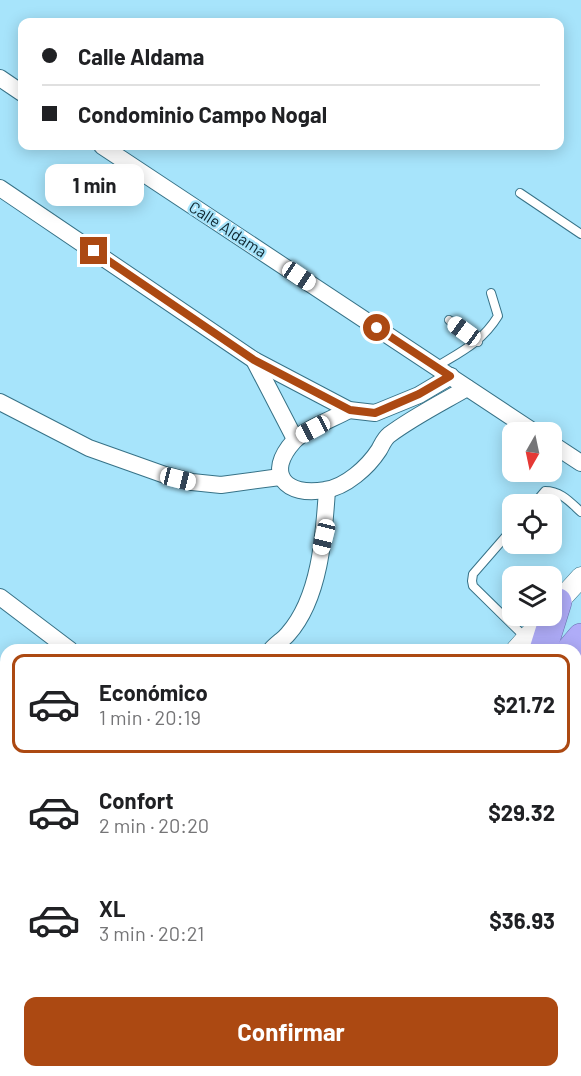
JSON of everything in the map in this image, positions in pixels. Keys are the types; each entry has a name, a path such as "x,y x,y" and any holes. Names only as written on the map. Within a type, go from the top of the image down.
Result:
{"highway":[{"path":"530,644 541,626"}],"street":[{"path":"0,78 18,90"},
{"name":"Calle Aldama","path":"108,150 519,422"},
{"path":"0,188 254,360 350,410 375,413 419,394 443,371"},
{"path":"254,360 295,439"},
{"path":"350,410 295,439 282,458 279,469 280,477 289,487 299,491 327,490 361,471 378,451 386,437 467,388"},
{"path":"0,402 89,448 165,475 192,482 221,485 280,477"},
{"path":"375,413 386,437"},
{"path":"562,451 581,463"},
{"path":"277,644 289,633 310,598 324,537 327,490"},
{"path":"562,598 581,577"},
{"path":"0,597 62,644"}],"lane":[{"path":"520,193 581,234"},
{"path":"443,371 489,332 498,316 491,293"},
{"path":"449,320 478,342"},
{"path":"542,494 545,491 561,494"},
{"path":"562,495 581,512"},
{"path":"502,541 473,574 473,586 527,644"}],"route":[{"path":"94,251 254,360 350,410 375,413 419,394 450,376 377,328"}]}
